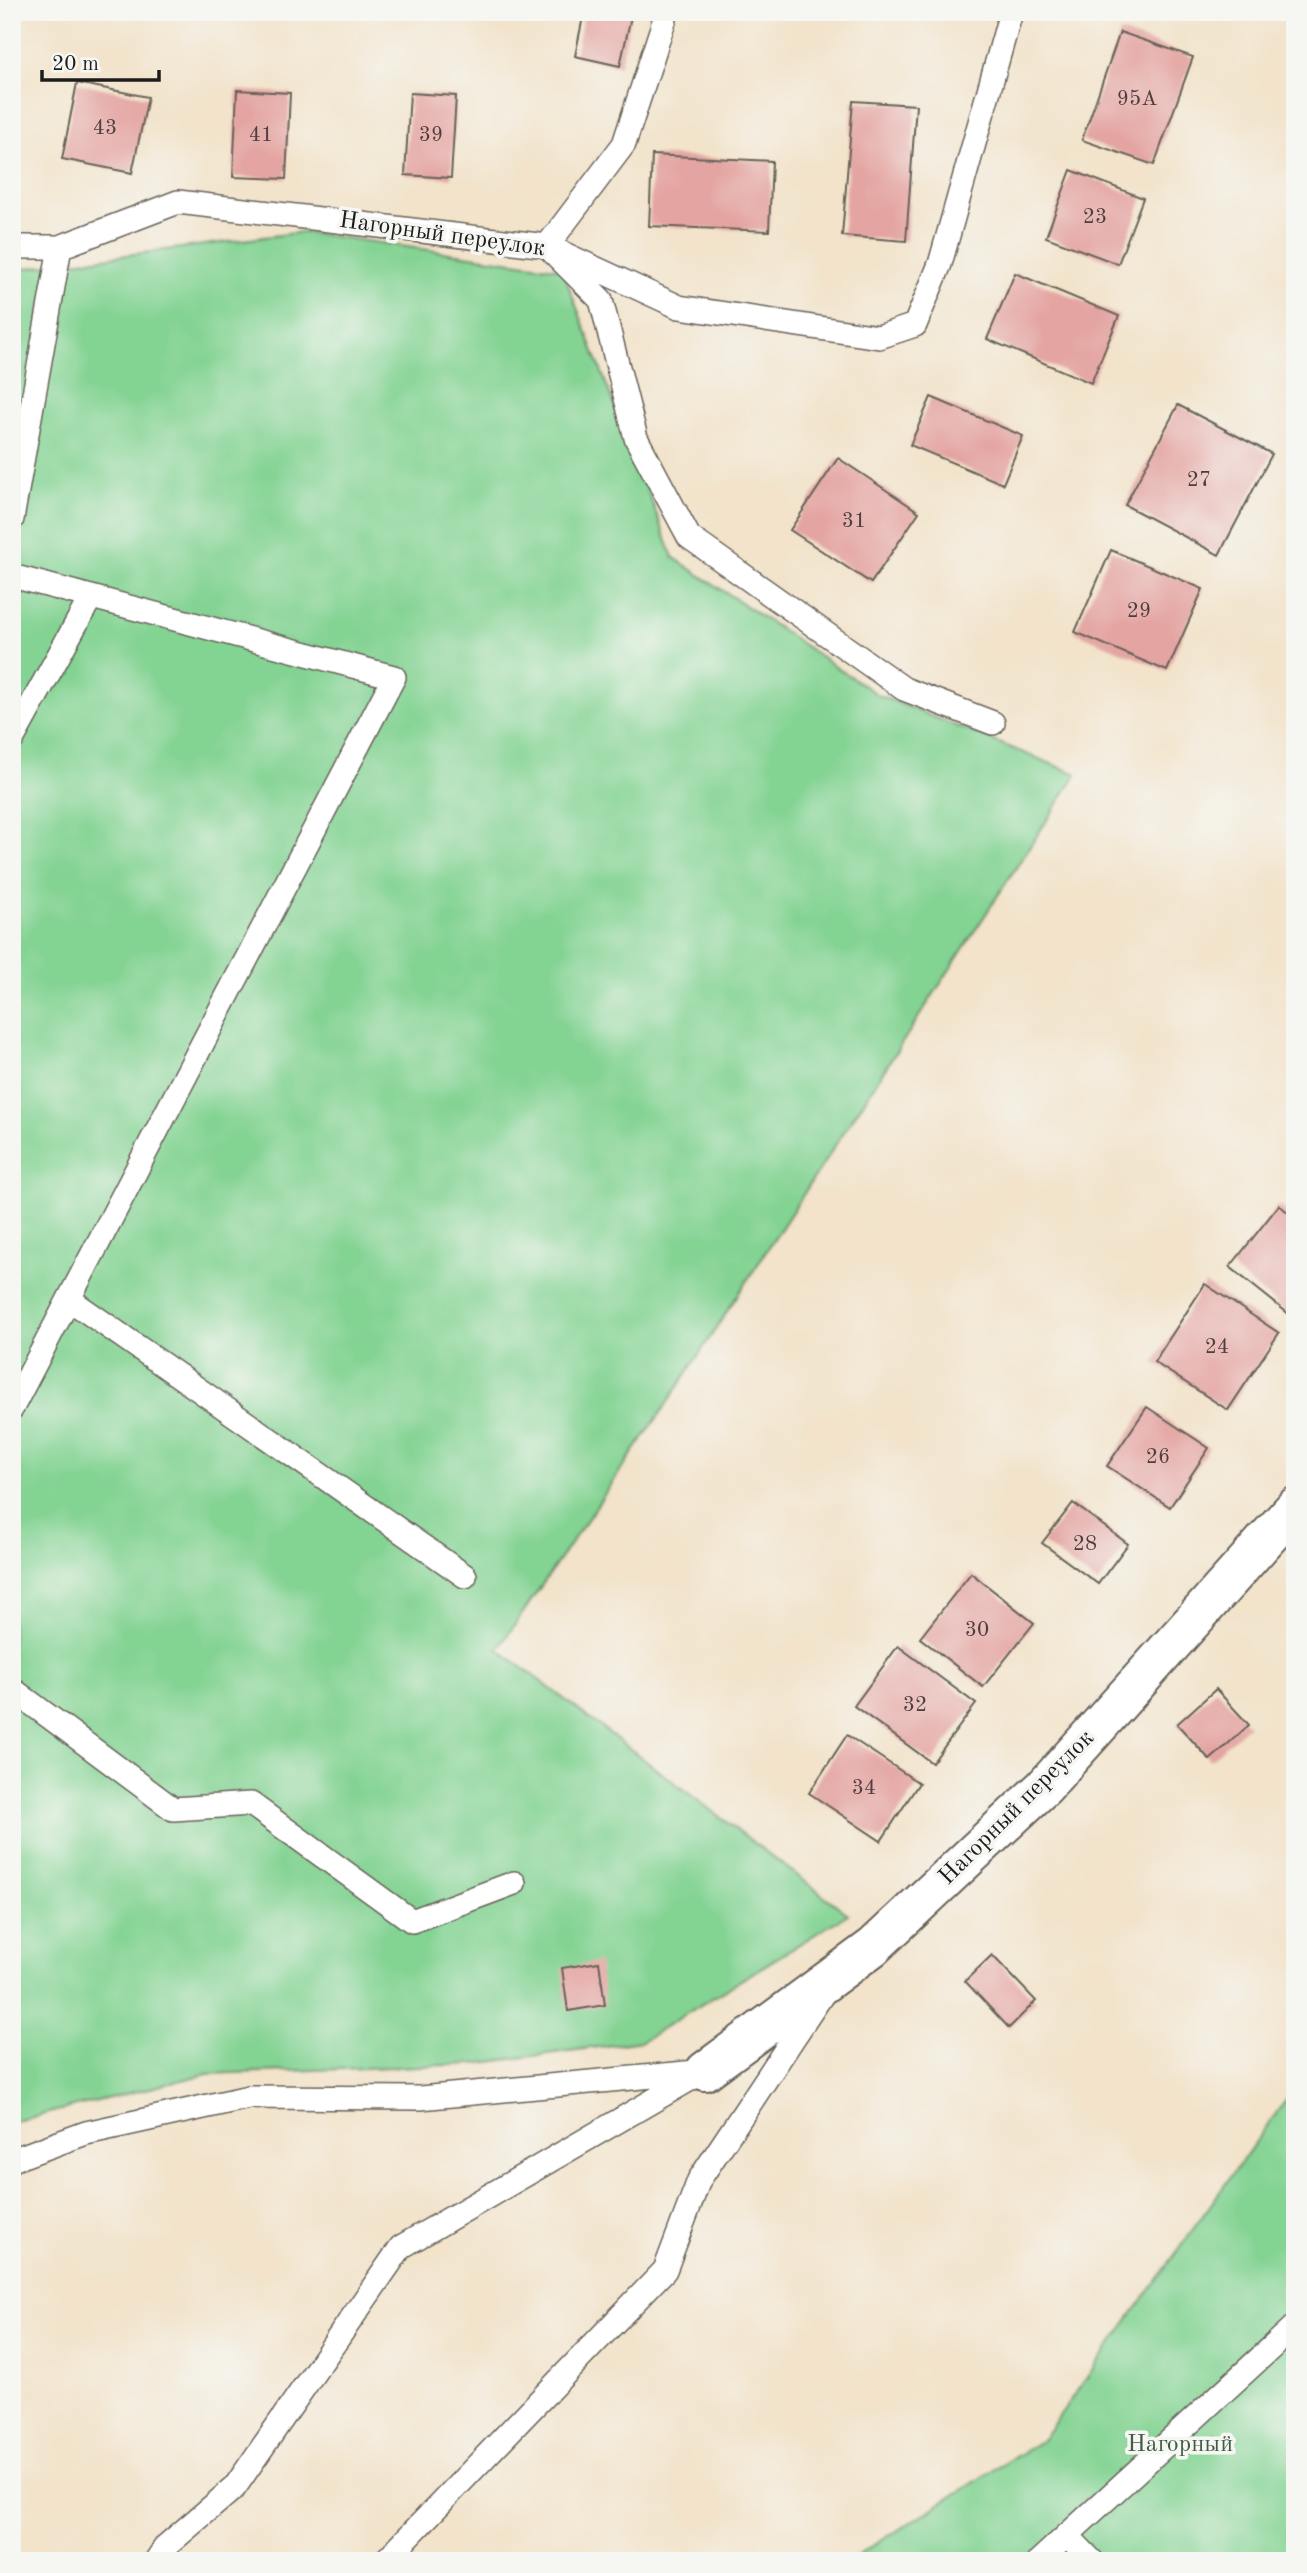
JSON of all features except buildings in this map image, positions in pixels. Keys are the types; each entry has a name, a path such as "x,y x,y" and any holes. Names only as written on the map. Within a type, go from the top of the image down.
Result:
{"street":[{"name":"Нагорный переулок","path":"708,2069 873,1947 1044,1787 1295,1507"}],"lane":[{"path":"667,12 624,144 547,246 601,300 636,438 689,537 904,689 993,723"},
{"name":"Нагорный переулок","path":"12,247 60,247 178,202 547,246 679,307 879,337 915,325 940,264 1011,12"},
{"path":"12,519 60,247"},
{"path":"12,576 394,677 12,1408"},
{"path":"12,740 91,597"},
{"path":"69,1299 465,1576"},
{"path":"12,1689 173,1809 251,1804 412,1921 514,1883"},
{"path":"385,2561 666,2270 699,2180 822,1995"},
{"path":"12,2160 86,2133 248,2097 421,2098 708,2069"},
{"path":"156,2561 166,2546 235,2487 401,2247 708,2069"},
{"path":"1039,2561 1295,2326"},
{"path":"1068,2535 1092,2561"}],"green space":[{"path":"303,232 562,269 673,557 878,695 1077,774 670,1399 498,1649 848,1914 642,2041 474,2064 207,2074 12,2122 12,270"},
{"name":"Нагорный","path":"1295,2087 1295,2561 849,2561 1042,2440"}]}
